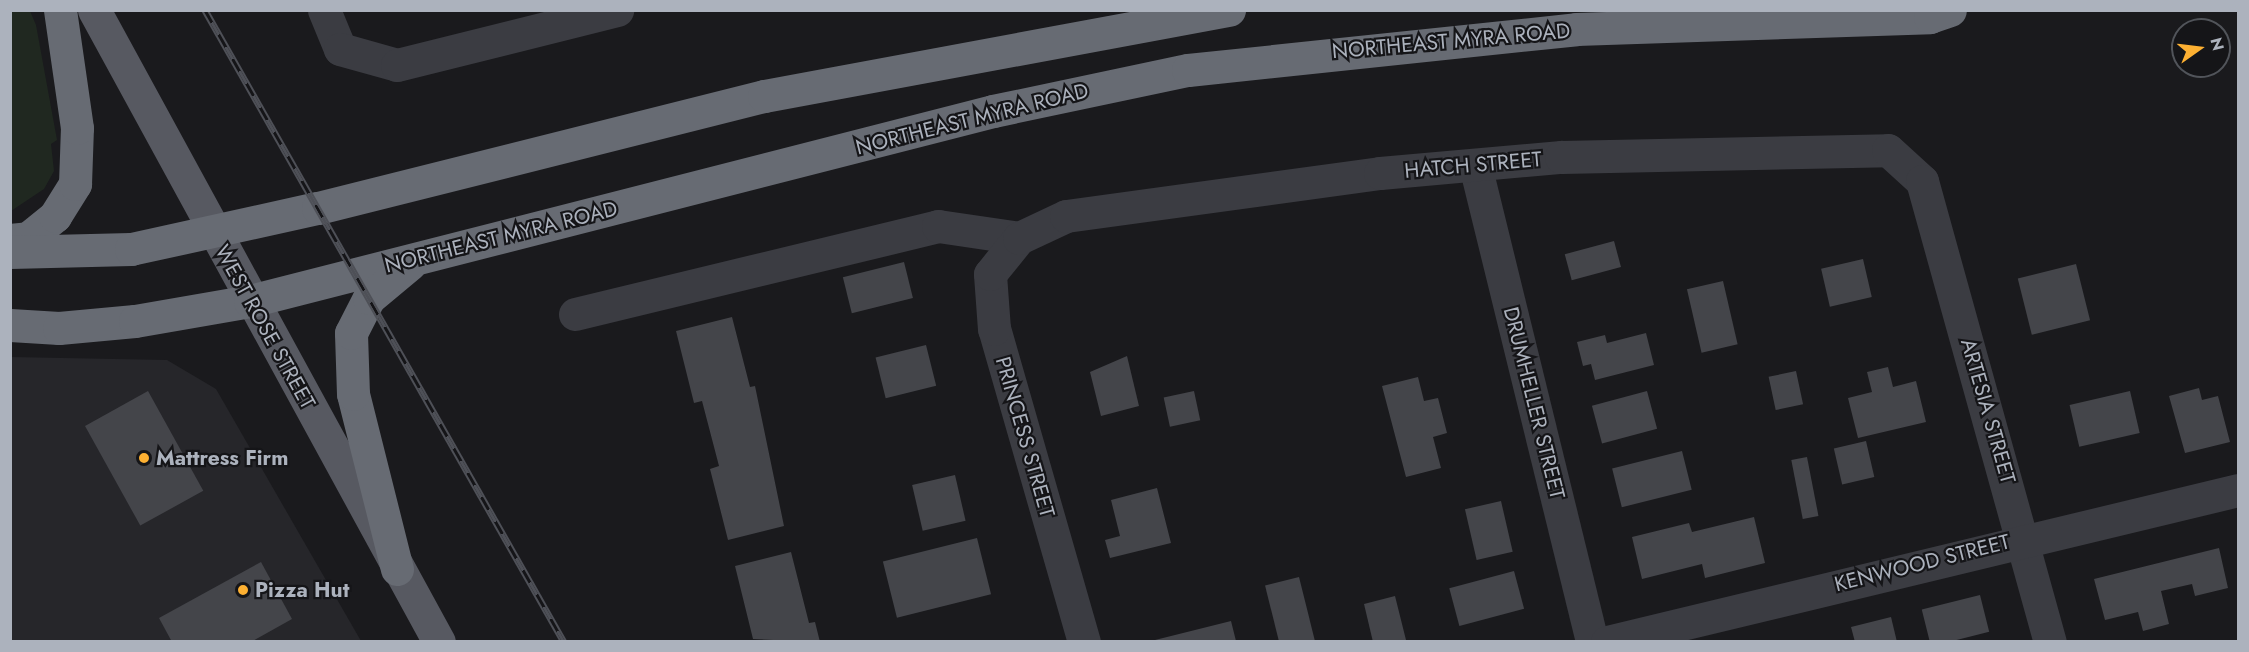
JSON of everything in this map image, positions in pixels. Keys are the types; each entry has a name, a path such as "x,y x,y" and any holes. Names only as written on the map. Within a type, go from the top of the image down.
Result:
{"highway":[{"path":"10,240 28,238 55,216 75,184 77,128 60,10"},
{"path":"10,252 131,249 213,232 764,96 1229,10"},
{"name":"NORTHEAST MYRA ROAD","path":"10,325 59,328 135,321 250,301 993,111 1188,70 1576,29 1930,17 1950,10"},
{"path":"397,569 353,394 351,333 369,298 416,259"}],"main road":[{"name":"WEST ROSE STREET","path":"94,10 250,301 439,642"}],"street":[{"path":"324,10 340,49 397,65 617,10"},
{"name":"HATCH STREET","path":"1019,238 1066,216 1475,165 1561,157 1888,150 1922,181"},
{"name":"DRUMHELLER STREET","path":"1475,165 1592,642"},
{"name":"ARTESIA STREET","path":"1922,181 2024,538 2050,642"},
{"path":"575,314 938,226 1019,238"},
{"name":"PRINCESS STREET","path":"1019,238 990,274 994,329 1084,642"},
{"name":"KENWOOD STREET","path":"1607,642 2024,538 2238,490"}],"shaded area":[{"path":"11,10 30,11 36,25 57,140 51,144 54,171 44,189 11,211"},
{"path":"11,357 167,360 216,389 361,641 11,642"}],"building":[{"path":"1614,241 1621,267 1572,280 1565,254"},
{"path":"1863,259 1872,297 1830,307 1821,269"},
{"path":"904,262 913,298 852,313 843,277"},
{"path":"2076,264 2090,320 2032,335 2018,279"},
{"path":"1723,281 1738,344 1702,353 1687,289"},
{"path":"732,317 750,387 755,386 784,526 728,540 710,469 719,466 702,401 694,403 676,331"},
{"path":"1646,333 1654,365 1595,380 1591,364 1583,366 1577,342 1605,335 1607,343"},
{"path":"926,345 936,386 886,398 876,358"},
{"path":"1127,356 1139,406 1101,416 1090,372"},
{"path":"1888,367 1893,387 1916,381 1926,422 1858,438 1848,398 1872,392 1867,372"},
{"path":"1796,371 1803,404 1776,410 1769,377"},
{"path":"1418,377 1424,401 1438,398 1447,433 1433,437 1441,468 1406,477 1382,386"},
{"path":"2199,388 2202,400 2218,396 2230,442 2185,453 2169,396"},
{"name":"Mattress Firm","path":"148,391 203,491 140,526 85,426"},
{"path":"1194,391 1200,420 1170,427 1164,397"},
{"path":"1647,391 1657,429 1602,443 1592,406"},
{"path":"2130,391 2140,433 2079,447 2070,405"},
{"path":"1866,441 1874,477 1842,484 1834,448"},
{"path":"1682,451 1692,490 1622,507 1612,468"},
{"path":"1807,457 1818,516 1803,519 1791,460"},
{"path":"955,475 966,521 923,531 912,485"},
{"path":"1157,488 1171,543 1110,558 1105,540 1120,536 1111,500"},
{"path":"1501,501 1513,552 1477,560 1465,509"},
{"path":"1754,517 1765,563 1705,578 1702,564 1642,579 1632,537 1689,523 1692,532"},
{"path":"977,538 991,594 897,618 883,561"},
{"path":"2219,548 2228,588 2195,596 2192,584 2161,591 2169,624 2143,631 2138,612 2105,620 2094,579"},
{"path":"791,552 809,623 815,622 820,642 753,639 735,566"},
{"name":"Pizza Hut","path":"261,562 292,619 251,642 172,642 159,618"},
{"path":"1514,571 1524,609 1459,626 1449,588"},
{"path":"1299,577 1315,642 1279,642 1265,585"},
{"path":"1980,595 1989,632 1949,642 1930,642 1922,610"},
{"path":"1395,596 1406,640 1373,642 1364,604"},
{"path":"1891,617 1897,642 1855,642 1851,627"},
{"path":"1231,621 1236,641 1151,641"}],"railway":[{"path":"205,10 564,642"}],"place":[{"name":"Mattress Firm","path":"144,458"},
{"name":"Pizza Hut","path":"243,590"}]}
